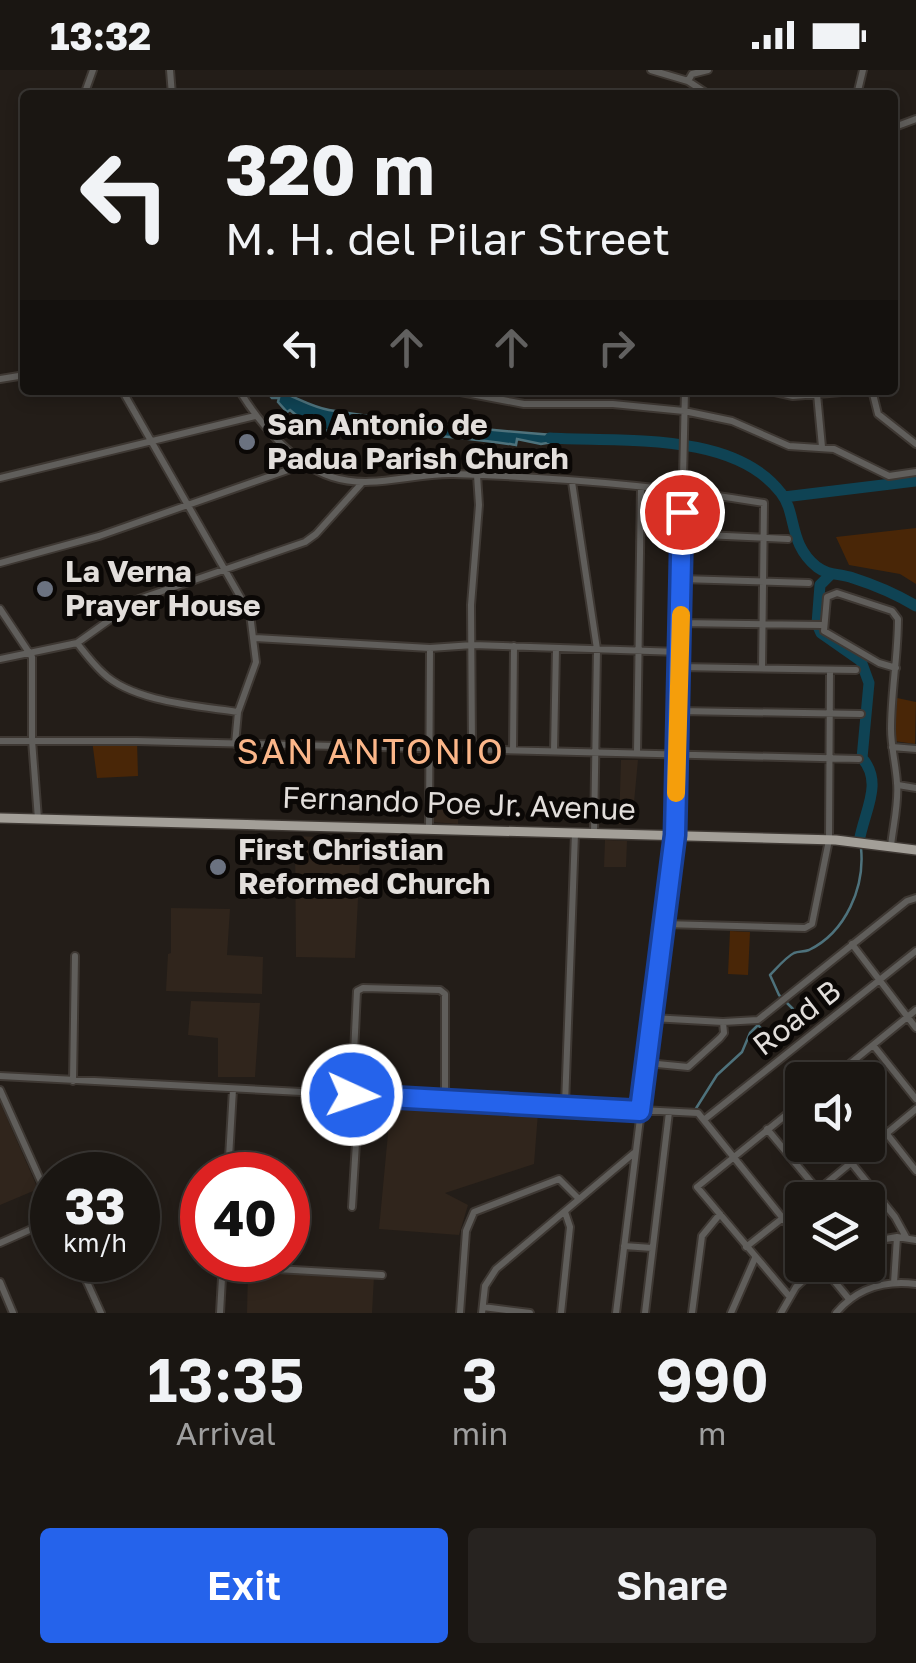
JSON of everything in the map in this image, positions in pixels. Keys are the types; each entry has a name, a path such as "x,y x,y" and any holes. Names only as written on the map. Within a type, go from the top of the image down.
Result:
{"main road":[{"name":"Fernando Poe Jr. Avenue","path":"0,818 830,840 916,850"}],"street":[{"path":"651,70 691,75 708,70"},
{"path":"125,395 250,614 256,662 238,712 235,744"},
{"path":"242,395 255,416 305,464 333,478 362,483 437,474 477,475 682,490 764,503 762,668"},
{"path":"501,395 524,404 613,404 684,411 732,421 789,446 844,452 890,476 916,472"},
{"path":"616,1313 675,835 685,395"},
{"path":"817,395 822,447"},
{"path":"871,395 878,414 916,444"},
{"path":"0,478 255,416"},
{"path":"0,563 99,536 305,464"},
{"path":"472,750 471,605 477,475"},
{"path":"572,482 597,649 594,834"},
{"path":"0,659 77,643 139,598 305,542 324,527 362,483"},
{"path":"637,754 640,487"},
{"path":"682,534 788,539"},
{"path":"681,579 810,582"},
{"path":"818,625 831,593 892,611 898,619 892,747 898,785 891,846"},
{"path":"0,609 31,652 38,819"},
{"path":"680,623 818,625 878,664 896,668"},
{"path":"255,638 430,648 473,645 680,652"},
{"path":"77,643 105,675 135,690 168,701 238,712"},
{"path":"513,750 514,646"},
{"path":"430,648 430,828"},
{"path":"554,752 556,648"},
{"path":"680,666 856,670"},
{"path":"664,924 805,928 814,921 830,840 830,670"},
{"path":"678,711 861,714"},
{"path":"0,741 859,759"},
{"path":"892,747 916,749"},
{"path":"898,785 916,788"},
{"path":"565,1105 576,833"},
{"path":"652,1018 758,1020 906,901 916,898"},
{"path":"852,944 916,1028"},
{"name":"Road B","path":"705,1118 916,951"},
{"path":"74,1081 75,956"},
{"path":"352,1207 356,995 363,988 444,991 445,1100"},
{"path":"856,1062 916,1010"},
{"path":"647,1063 688,1067 720,1038 723,1022"},
{"path":"873,1046 916,1099"},
{"path":"0,1076 698,1113 784,1218 746,1247"},
{"path":"229,1152 233,1089"},
{"path":"0,1090 30,1157"},
{"path":"828,1182 916,1109"},
{"path":"645,1313 668,1112"},
{"path":"785,1116 697,1187 789,1296"},
{"path":"768,1129 811,1182"},
{"path":"885,1131 916,1171"},
{"path":"530,1313 482,1310 485,1286 491,1275 635,1152"},
{"path":"851,1163 895,1217 901,1237 894,1283"},
{"path":"460,1313 468,1220 474,1212 559,1179 580,1199"},
{"path":"561,1313 570,1228 565,1212"},
{"path":"692,1313 702,1236 720,1214"},
{"path":"0,1243 30,1230"},
{"path":"885,1239 916,1240"},
{"path":"624,1246 652,1248"},
{"path":"731,1313 755,1258"},
{"path":"310,1270 382,1275"},
{"path":"0,1282 13,1313"},
{"path":"87,1282 101,1313"},
{"path":"220,1313 222,1282"},
{"path":"781,1313 789,1296 803,1282"},
{"path":"834,1282 849,1300"},
{"path":"836,1313 863,1290 894,1283 916,1284"}],"shaded area":[{"path":"916,528 916,584 900,574 849,565 836,537"},
{"path":"897,698 916,702 915,744 894,741"},
{"path":"92,740 137,741 138,776 97,778"},
{"path":"621,760 638,760 632,824 619,824"},
{"path":"432,804 458,805 458,824 432,822"},
{"path":"295,836 361,839 355,958 296,957"},
{"path":"605,840 627,841 626,867 604,867"},
{"path":"171,908 230,909 227,955 263,957 262,994 166,991"},
{"path":"730,931 750,932 748,975 728,974"},
{"path":"191,1001 260,1003 255,1077 218,1077 218,1038 188,1035"},
{"path":"0,1102 30,1171 30,1192 0,1205"},
{"path":"391,1102 538,1113 534,1164 445,1193 468,1205 459,1235 379,1229"},
{"path":"310,1273 374,1276 372,1313 247,1313 248,1282 310,1282"}],"water":[{"path":"269,395 286,395 320,408 358,415 566,436 565,440 541,444 517,439 516,445 442,437 339,434 305,421 290,410 287,412 279,398"}],"waterway":[{"path":"550,438 674,444 735,459 760,473 781,493 801,549 817,567 877,587 916,606"},
{"path":"784,497 916,481"},
{"path":"830,575 820,585 817,624 821,633 861,661 869,683 862,758 872,777 872,787 859,842"},
{"path":"695,1110 717,1075 742,1052 758,1025 768,1036 787,1020 793,1009 779,995 770,975 791,955 822,942 843,920 860,878 861,848"}],"slow traffic":[{"path":"676,793 681,615"}],"place":[{"name":"San Antonio de Padua Parish Church","path":"247,442"},
{"name":"La Verna Prayer House","path":"45,589"},
{"name":"First Christian Reformed Church","path":"218,867"}],"district":[{"name":"SAN ANTONIO","path":"371,752"}],"route":[{"path":"352,1095 640,1111 675,835 682,512"}]}
